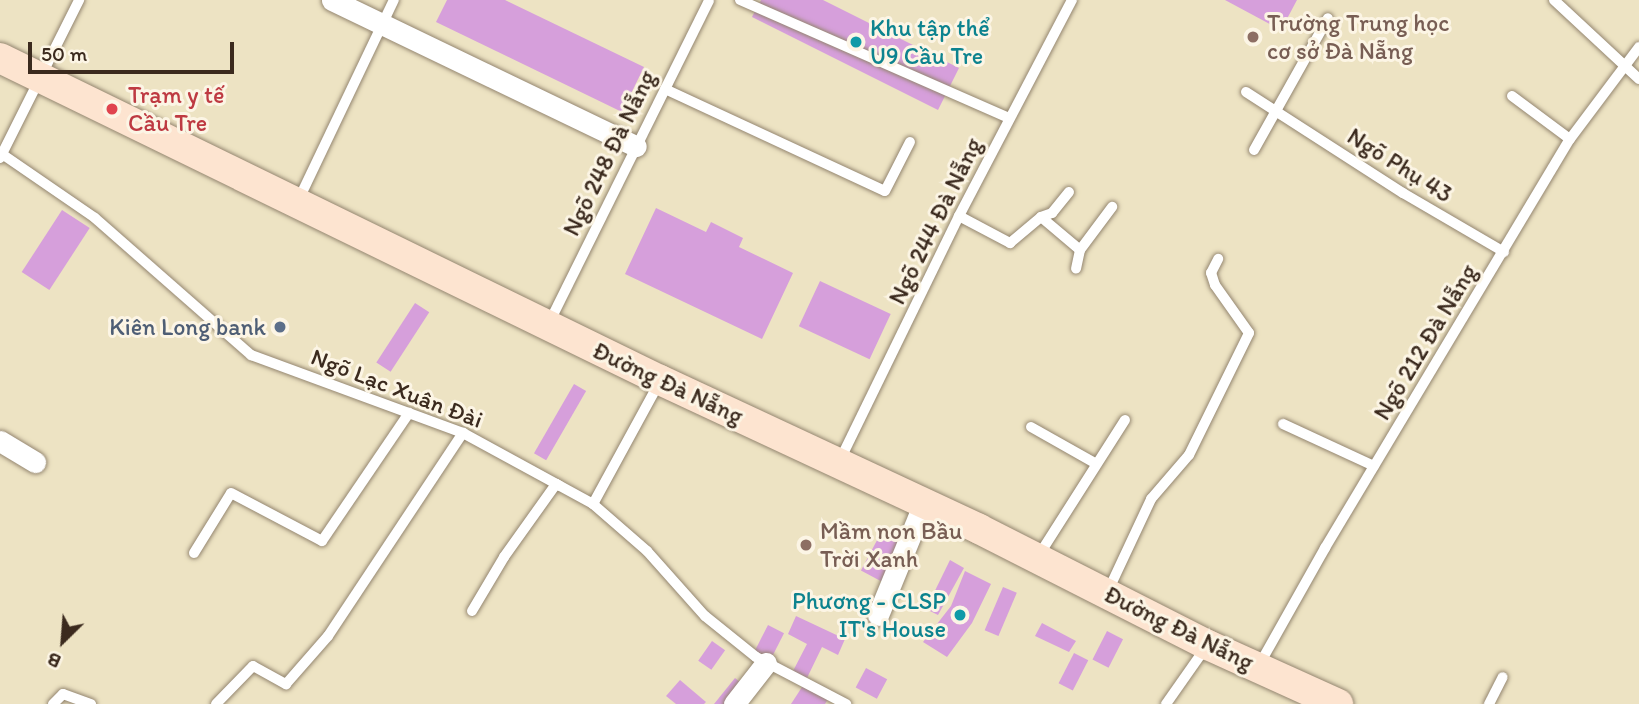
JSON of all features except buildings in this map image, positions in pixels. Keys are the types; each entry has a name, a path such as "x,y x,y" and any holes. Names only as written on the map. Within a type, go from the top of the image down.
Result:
{"main road":[{"name":"Đường Đà Nẵng","path":"0,58 660,380 924,503 1208,645 1338,704"}],"street":[{"path":"332,0 636,146"},
{"path":"0,441 35,462"},
{"path":"878,615 924,503"},
{"path":"734,704 766,663"}],"lane":[{"path":"1,156 38,77 79,0"},
{"path":"296,204 394,0"},
{"name":"Ngõ 248 Đà Nẵng","path":"548,325 709,0"},
{"path":"740,0 1009,118"},
{"name":"Ngõ 244 Đà Nẵng","path":"839,463 959,216 1072,0"},
{"path":"1554,0 1639,79"},
{"path":"1254,150 1328,18"},
{"name":"Ngõ 212 Đà Nẵng","path":"1258,667 1374,466 1570,139 1639,47"},
{"path":"664,89 885,191 910,142"},
{"name":"Ngõ Phụ 43","path":"1246,92 1504,252"},
{"path":"1513,96 1570,139"},
{"name":"Ngõ Lạc Xuân Đài","path":"1,156 95,218 251,355 463,433 593,504 647,551 705,616 766,663 846,704"},
{"path":"959,216 1010,243 1041,217 1052,213 1069,192"},
{"path":"1076,269 1080,250 1112,207"},
{"path":"1041,217 1080,250"},
{"path":"1107,593 1151,499 1189,455 1249,333 1215,285 1211,273 1218,259"},
{"path":"593,504 660,380"},
{"path":"194,553 232,493 322,541 409,413"},
{"path":"1037,558 1095,463 1125,420"},
{"path":"1283,424 1374,466"},
{"path":"1031,427 1095,463"},
{"path":"216,704 253,666 286,684 328,635 463,433"},
{"path":"472,611 504,557 556,484"},
{"path":"1166,704 1208,645"},
{"path":"1489,704 1503,677"},
{"path":"53,704 63,694 91,704"}],"place":[{"name":"Trường Trung học cơ sở Đà Nẵng","path":"1253,37"},
{"name":"Khu tập thể U9 Cầu Tre","path":"856,42"},
{"name":"Trạm y tế Cầu Tre","path":"112,109"},
{"name":"Kiên Long bank","path":"280,327"},
{"name":"Mầm non Bầu Trời Xanh","path":"806,545"},
{"name":"Phương - CLSP IT's House","path":"960,615"}]}
